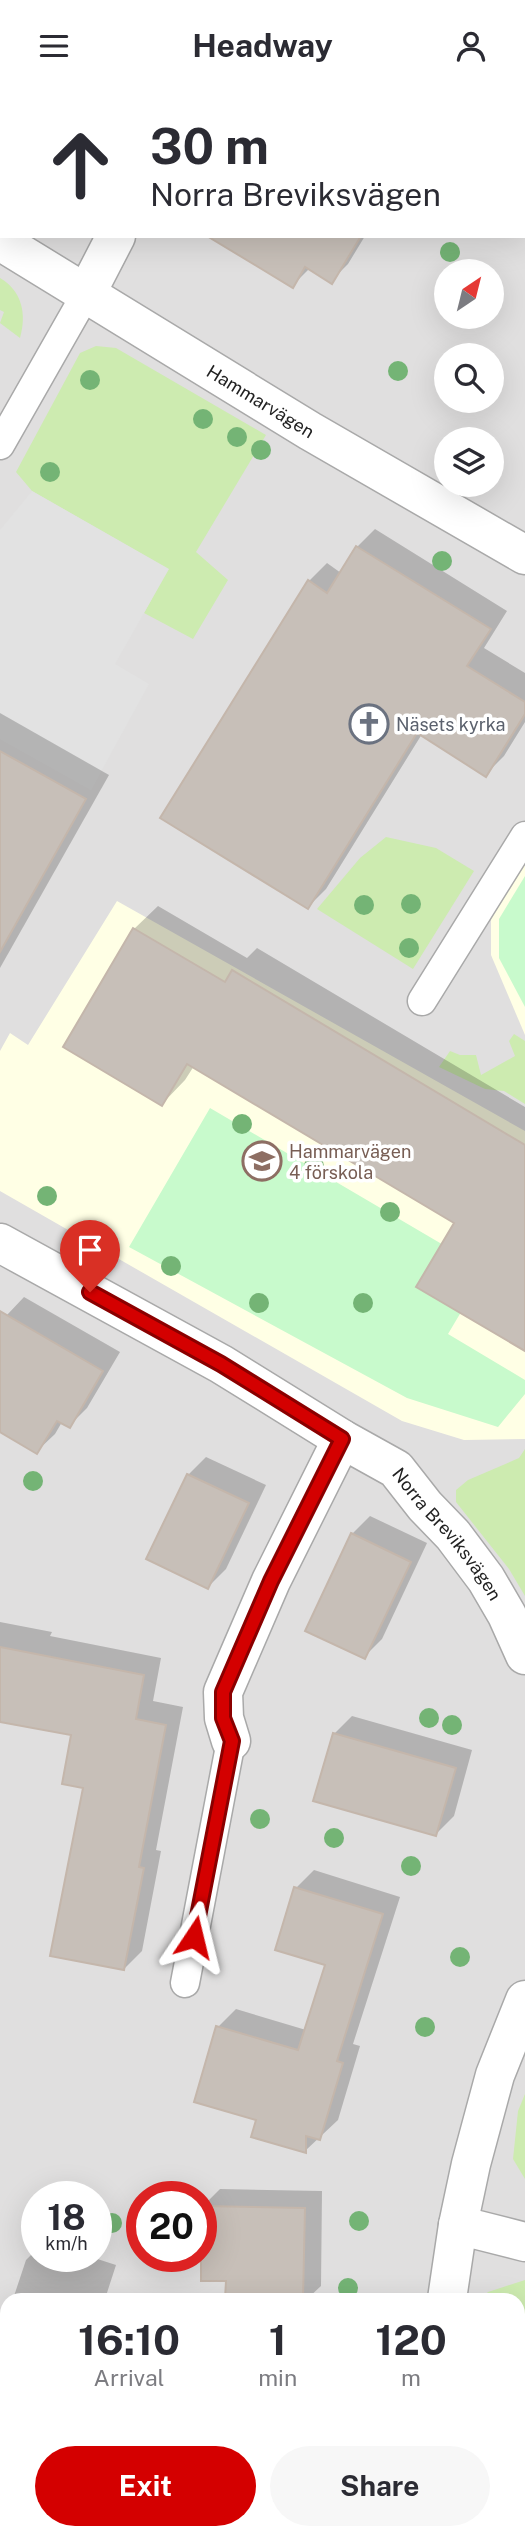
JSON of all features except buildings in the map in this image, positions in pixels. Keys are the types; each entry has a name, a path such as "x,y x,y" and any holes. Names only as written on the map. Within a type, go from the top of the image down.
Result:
{"street":[{"path":"86,295 115,238"},
{"name":"Hammarvägen","path":"0,241 310,431 525,555"},
{"name":"Norra Breviksvägen","path":"0,1243 221,1364 396,1469 425,1506 453,1535 486,1579 507,1615 525,1655"},
{"path":"232,1741 223,1718 223,1692 271,1581 342,1439"},
{"path":"448,2293 471,2164 495,2075 525,2000"},
{"path":"458,2225 525,2242"}],"lane":[{"path":"0,445 11,399 86,295"},
{"path":"422,1000 525,835"},
{"path":"186,1983 232,1741"}],"shaded area":[{"path":"0,238 525,238 525,2293 0,2293"},
{"path":"32,491 169,569 115,664 149,684 91,790 0,739 0,530"},
{"path":"525,865 525,1035 491,955 491,916"},
{"name":"Hammarvägen 4 förskola","path":"117,901 525,1131 525,1439 464,1440 402,1421 0,1191 0,1051 10,1033 28,1045"}],"green space":[{"path":"0,278 13,289 21,304 23,320 20,338 0,323 4,312 0,310"},
{"path":"96,346 116,348 266,435 196,552 228,580 193,639 144,613 168,569 32,491 16,472 80,353"},
{"path":"386,837 436,848 474,871 413,969 317,909 360,858"},
{"path":"525,876 525,1007 499,958 499,919"},
{"path":"514,1034 525,1041 525,1104 504,1091 485,1089 439,1067 450,1051 460,1055 476,1055 481,1075 515,1056 509,1041"},
{"path":"210,1108 486,1270 448,1334 525,1380 525,1394 498,1427 407,1398 129,1247"},
{"path":"525,1449 525,1596 509,1569 456,1502 456,1490 468,1480 519,1458"},
{"path":"525,2094 525,2179 513,2159 518,2111"},
{"path":"525,2280 525,2293 488,2292"}],"place":[{"name":"Näsets kyrka","path":"369,724"},
{"name":"Hammarvägen 4 förskola","path":"262,1161"}],"route":[{"path":"90,1292 221,1364 342,1439 271,1581 223,1692 223,1718 232,1741 194,1937"}]}
